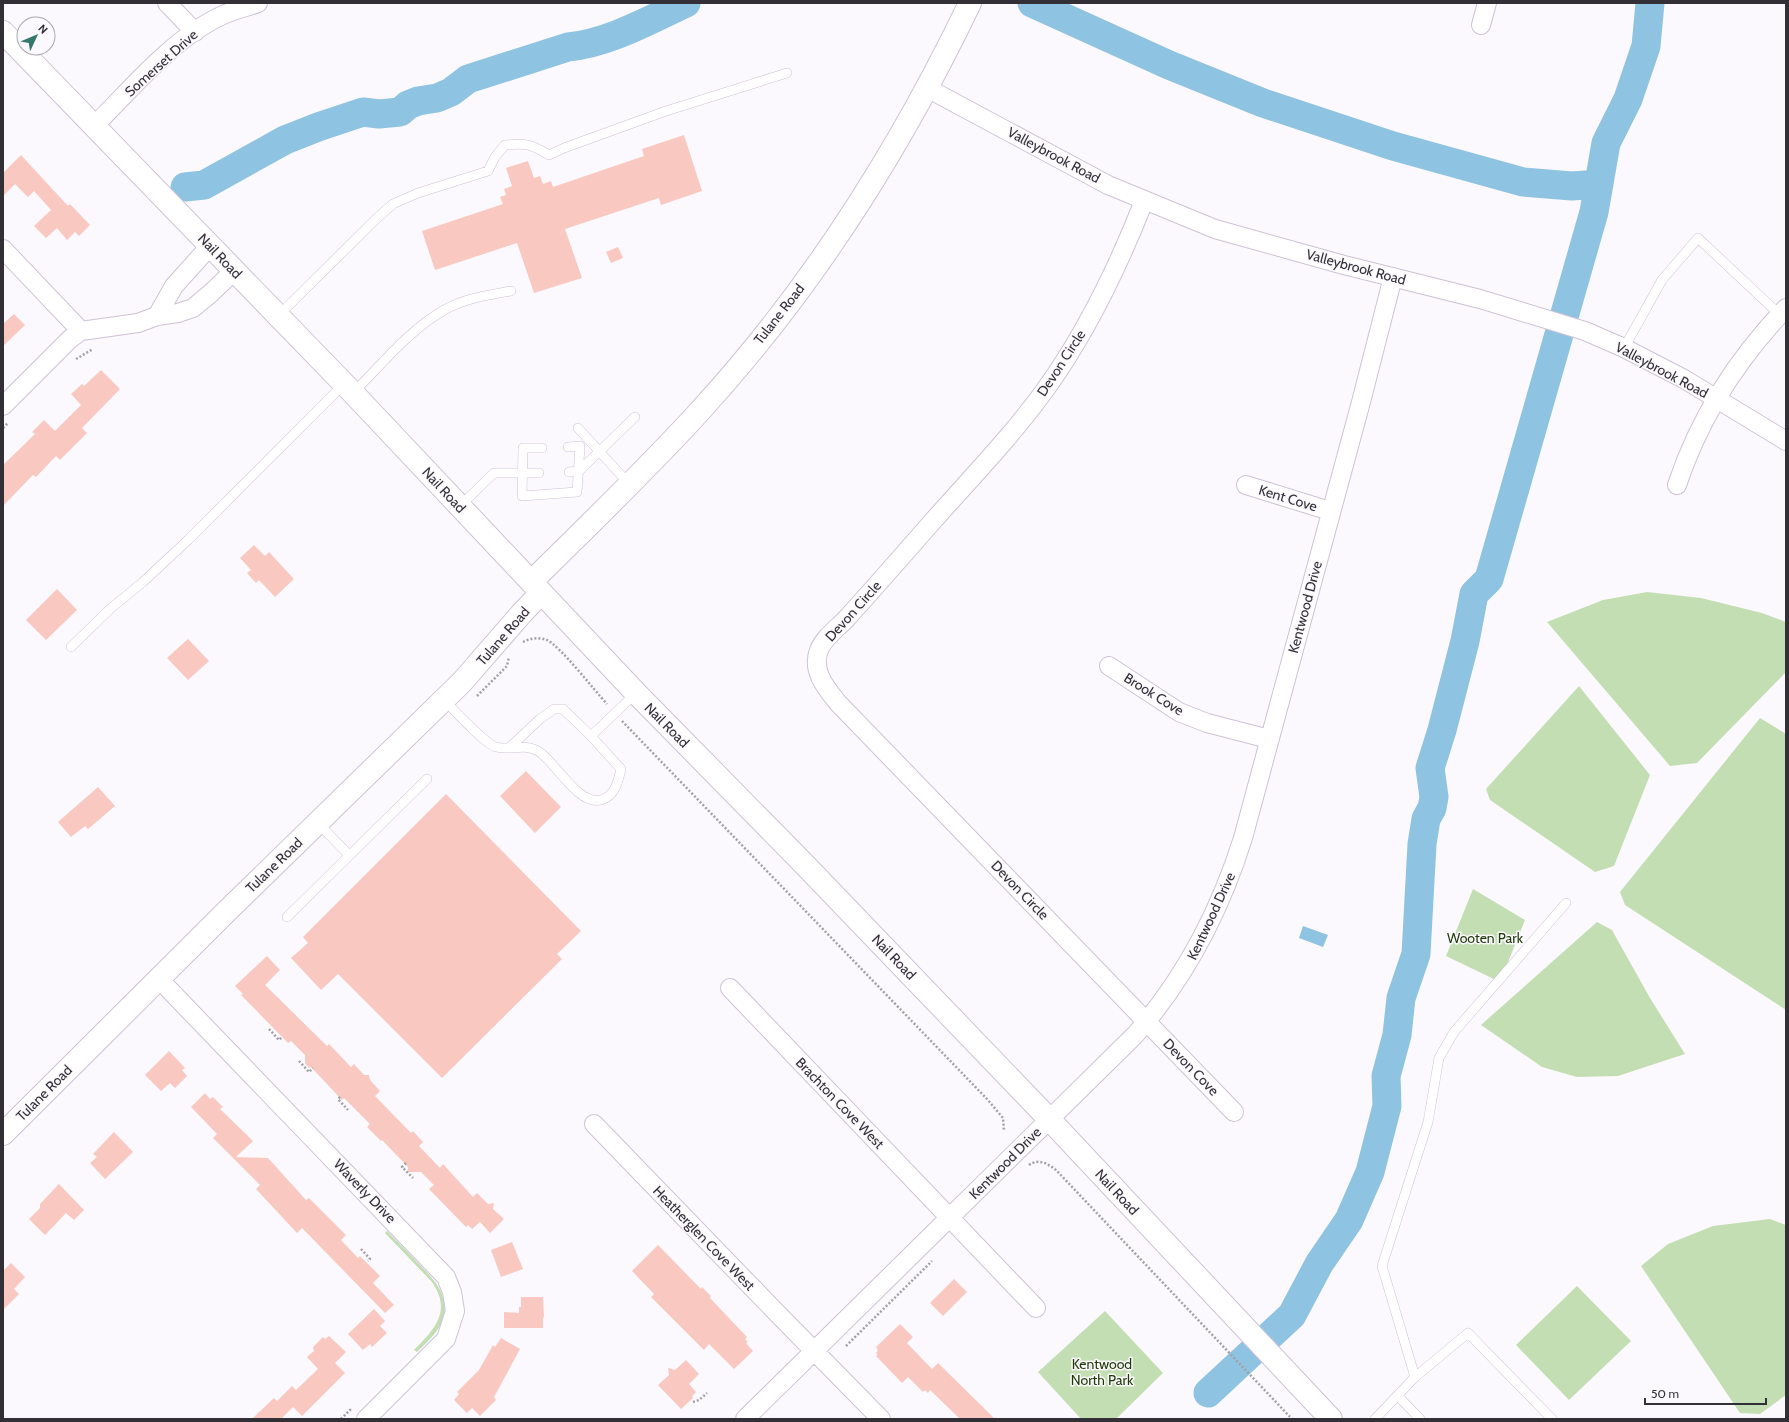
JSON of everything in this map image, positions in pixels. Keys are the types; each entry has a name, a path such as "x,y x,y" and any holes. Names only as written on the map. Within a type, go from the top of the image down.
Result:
{"street":[{"path":"167,3 194,32"},
{"name":"Somerset Drive","path":"94,126 159,61 194,32 224,15 258,3"},
{"name":"Tulane Road","path":"3,1134 158,978 318,823 451,707 462,682 522,612 536,587 700,411 754,347 801,287 878,174 928,88 970,3"},
{"path":"1481,25 1486,3"},
{"name":"Nail Road","path":"3,32 348,389 636,693 812,872 1049,1119 1331,1419"},
{"name":"Valleybrook Road","path":"928,88 1108,185 1144,201 1214,228 1525,312 1585,332 1624,348 1684,379 1786,441"},
{"name":"Devon Circle","path":"1144,201 1127,244 1104,293 1071,351 1046,389 1028,412 954,497 846,619 824,641 819,650 816,664 821,680 838,703 1147,1022"},
{"path":"157,316 174,286 210,246"},
{"path":"3,249 81,331"},
{"path":"3,406 70,339 81,331 138,323 157,316 178,314 193,308 234,271"},
{"name":"Kentwood Drive","path":"745,1419 1135,1035 1147,1022 1187,966 1217,909 1243,838 1361,402 1393,277"},
{"path":"1678,485 1692,447 1716,399 1764,331 1783,312"},
{"name":"Kent Cove","path":"1246,485 1330,512"},
{"name":"Brook Cove","path":"1109,666 1179,712 1206,723 1269,739"},
{"name":"Waverly Drive","path":"158,978 393,1220 446,1277 452,1292 455,1311 446,1339 366,1419"},
{"name":"Brachton Cove West","path":"730,988 1036,1308"},
{"name":"Devon Cove","path":"1147,1022 1234,1112"},
{"name":"Heatherglen Cove West","path":"594,1124 881,1419"}],"lane":[{"path":"278,316 393,204 418,193 488,170 495,157 505,146 516,144 534,145 549,155 666,110 787,73"},
{"path":"1624,348 1662,280 1698,238 1783,312"},
{"path":"71,647 110,609 143,582 348,389 408,338 446,309 476,298 511,292"},
{"path":"574,471 599,451 635,417"},
{"path":"578,428 630,485"},
{"path":"542,448 523,448 522,496 577,492 574,471 580,446 568,447"},
{"path":"460,506 494,473 539,473"},
{"path":"591,736 636,693"},
{"path":"451,707 477,733 495,747 510,747 523,746 538,750 582,796 597,801 608,798 617,785 620,769 591,736 563,709 554,709 540,719 510,747"},
{"path":"287,917 427,778"},
{"path":"318,823 349,855"},
{"path":"1415,1377 1382,1266 1428,1122 1439,1058 1454,1032 1566,903"},
{"path":"1375,1419 1415,1377 1468,1333 1552,1419"},
{"path":"1398,1396 1420,1419"}],"path":[{"path":"520,644 526,640 541,638 554,645 615,713 987,1099 1003,1118 1004,1131"},
{"path":"451,707 508,666 511,653"},
{"path":"269,1029 279,1040 282,1037"},
{"path":"299,1061 309,1072 313,1068"},
{"path":"340,1097 338,1099 348,1110"},
{"path":"1028,1166 1033,1162 1040,1161 1048,1164 1056,1170 1292,1419"},
{"path":"406,1163 402,1167 413,1178"},
{"path":"361,1249 370,1259 368,1261"},
{"path":"844,1348 937,1256"},
{"path":"693,1402 699,1400 707,1393"},
{"path":"342,1419 356,1404"}],"green space":[{"path":"1647,592 1701,598 1762,613 1786,622 1786,672 1697,763 1670,766 1547,622 1603,600"},
{"path":"1579,686 1650,775 1614,866 1595,872 1490,800 1486,789"},
{"path":"1760,718 1786,734 1786,1010 1625,905 1620,892"},
{"name":"Wooten Park","path":"1473,889 1525,920 1500,982 1446,956"},
{"path":"1597,922 1612,930 1650,998 1685,1054 1618,1076 1577,1077 1542,1067 1481,1025"},
{"path":"1770,1219 1786,1225 1786,1395 1760,1414 1740,1413 1641,1266 1668,1244 1713,1226"},
{"path":"387,1231 429,1275 444,1299 445,1309 438,1329 417,1352 414,1350 428,1335 438,1319 441,1311 441,1302 438,1292 432,1282 385,1233"},
{"path":"1577,1286 1631,1341 1569,1400 1516,1345"},
{"name":"Kentwood North Park","path":"1105,1311 1163,1373 1116,1419 1081,1419 1038,1372"}],"water":[{"path":"1303,926 1328,935 1323,947 1299,938"}],"building":[{"path":"684,135 702,191 661,205 659,198 565,229 582,278 534,293 517,243 435,270 422,231 503,204 500,197 506,195 504,189 512,186 506,168 528,161 534,178 540,176 543,184 551,181 553,187 644,156 642,149"},
{"path":"21,155 68,206 70,204 90,225 79,236 75,232 67,240 57,228 46,238 34,226 51,210 34,191 28,197 15,184 3,196 3,173"},
{"path":"618,247 623,258 611,263 606,252"},
{"path":"14,314 25,325 3,346 3,324"},
{"path":"101,370 120,389 82,428 87,433 60,460 56,456 36,477 33,475 3,506 3,465 35,434 32,432 44,420 55,431 81,405 71,394 82,384 84,386"},
{"path":"254,545 265,556 269,552 294,579 275,597 259,580 256,583 247,573 251,570 240,558"},
{"path":"57,589 77,610 46,640 26,620"},
{"path":"188,639 209,661 188,680 167,658"},
{"path":"526,771 561,807 535,833 500,796"},
{"path":"98,787 115,806 88,829 85,826 71,837 58,822"},
{"path":"446,794 581,931 557,954 562,959 442,1078 338,974 321,990 291,958 308,943 303,937"},
{"path":"267,956 280,970 265,985 327,1046 329,1044 351,1067 354,1064 364,1075 369,1075 370,1080 380,1091 375,1096 411,1133 413,1131 423,1142 419,1146 440,1168 443,1164 473,1197 477,1193 488,1204 494,1203 493,1209 504,1219 490,1233 480,1222 472,1229 468,1225 466,1227 429,1189 434,1185 421,1172 408,1172 408,1167 367,1127 370,1124 344,1098 342,1100 311,1067 309,1068 305,1063 305,1055 291,1041 288,1043 241,995 243,994 235,986"},
{"path":"169,1051 185,1068 182,1070 187,1076 175,1088 170,1083 161,1091 145,1075"},
{"path":"205,1093 210,1099 213,1097 223,1107 220,1109 253,1141 236,1157 268,1158 306,1200 309,1198 346,1235 341,1240 358,1258 360,1256 380,1276 373,1283 394,1305 385,1313 302,1228 297,1233 256,1189 260,1185 213,1138 217,1134 191,1107"},
{"path":"114,1132 133,1152 105,1179 90,1163 97,1157 93,1154"},
{"path":"59,1184 84,1210 74,1220 66,1213 45,1235 29,1219 40,1208 40,1204"},
{"path":"512,1242 523,1269 501,1277 491,1250"},
{"path":"658,1245 701,1289 702,1287 711,1296 710,1298 747,1337 745,1339 748,1342 746,1343 753,1351 734,1369 709,1344 704,1350 651,1297 654,1294 632,1271"},
{"path":"11,1263 25,1277 14,1289 19,1294 3,1310 3,1271"},
{"path":"954,1279 967,1292 943,1316 930,1303"},
{"path":"521,1297 543,1297 543,1328 504,1328 504,1312 519,1313 519,1307 521,1307"},
{"path":"374,1309 385,1321 380,1326 387,1333 372,1347 370,1344 363,1350 348,1334"},
{"path":"900,1324 913,1337 907,1343 932,1369 938,1363 995,1419 960,1419 930,1390 928,1393 925,1390 923,1392 908,1377 902,1383 876,1356 878,1355 876,1353 878,1350 876,1347"},
{"path":"329,1336 346,1352 335,1363 345,1373 302,1416 293,1407 281,1419 252,1419 274,1398 277,1401 292,1386 296,1390 318,1369 307,1357 314,1351 313,1347 323,1337 325,1339"},
{"path":"501,1338 520,1349 494,1397 496,1400 480,1416 472,1408 467,1413 454,1400 459,1394 457,1392 479,1370 493,1345 495,1347"},
{"path":"686,1360 699,1374 689,1384 696,1392 692,1396 693,1398 681,1409 658,1385 669,1375 668,1368 675,1370"}],"waterway":[{"path":"185,187 204,185 285,140 318,127 363,112 379,114 400,112 408,105 418,101 437,98 451,92 468,79 568,47 583,45 614,36 686,3"},
{"path":"1032,3 1169,65 1263,103 1393,146 1523,182 1572,186 1599,184"},
{"path":"1208,1393 1292,1315 1319,1264 1349,1220 1370,1172 1387,1106 1386,1076 1397,1035 1401,998 1416,954 1422,844 1426,819 1432,808 1434,797 1430,768 1442,730 1465,641 1474,594 1489,579 1594,212 1606,143 1628,99 1646,46 1650,3"}]}
